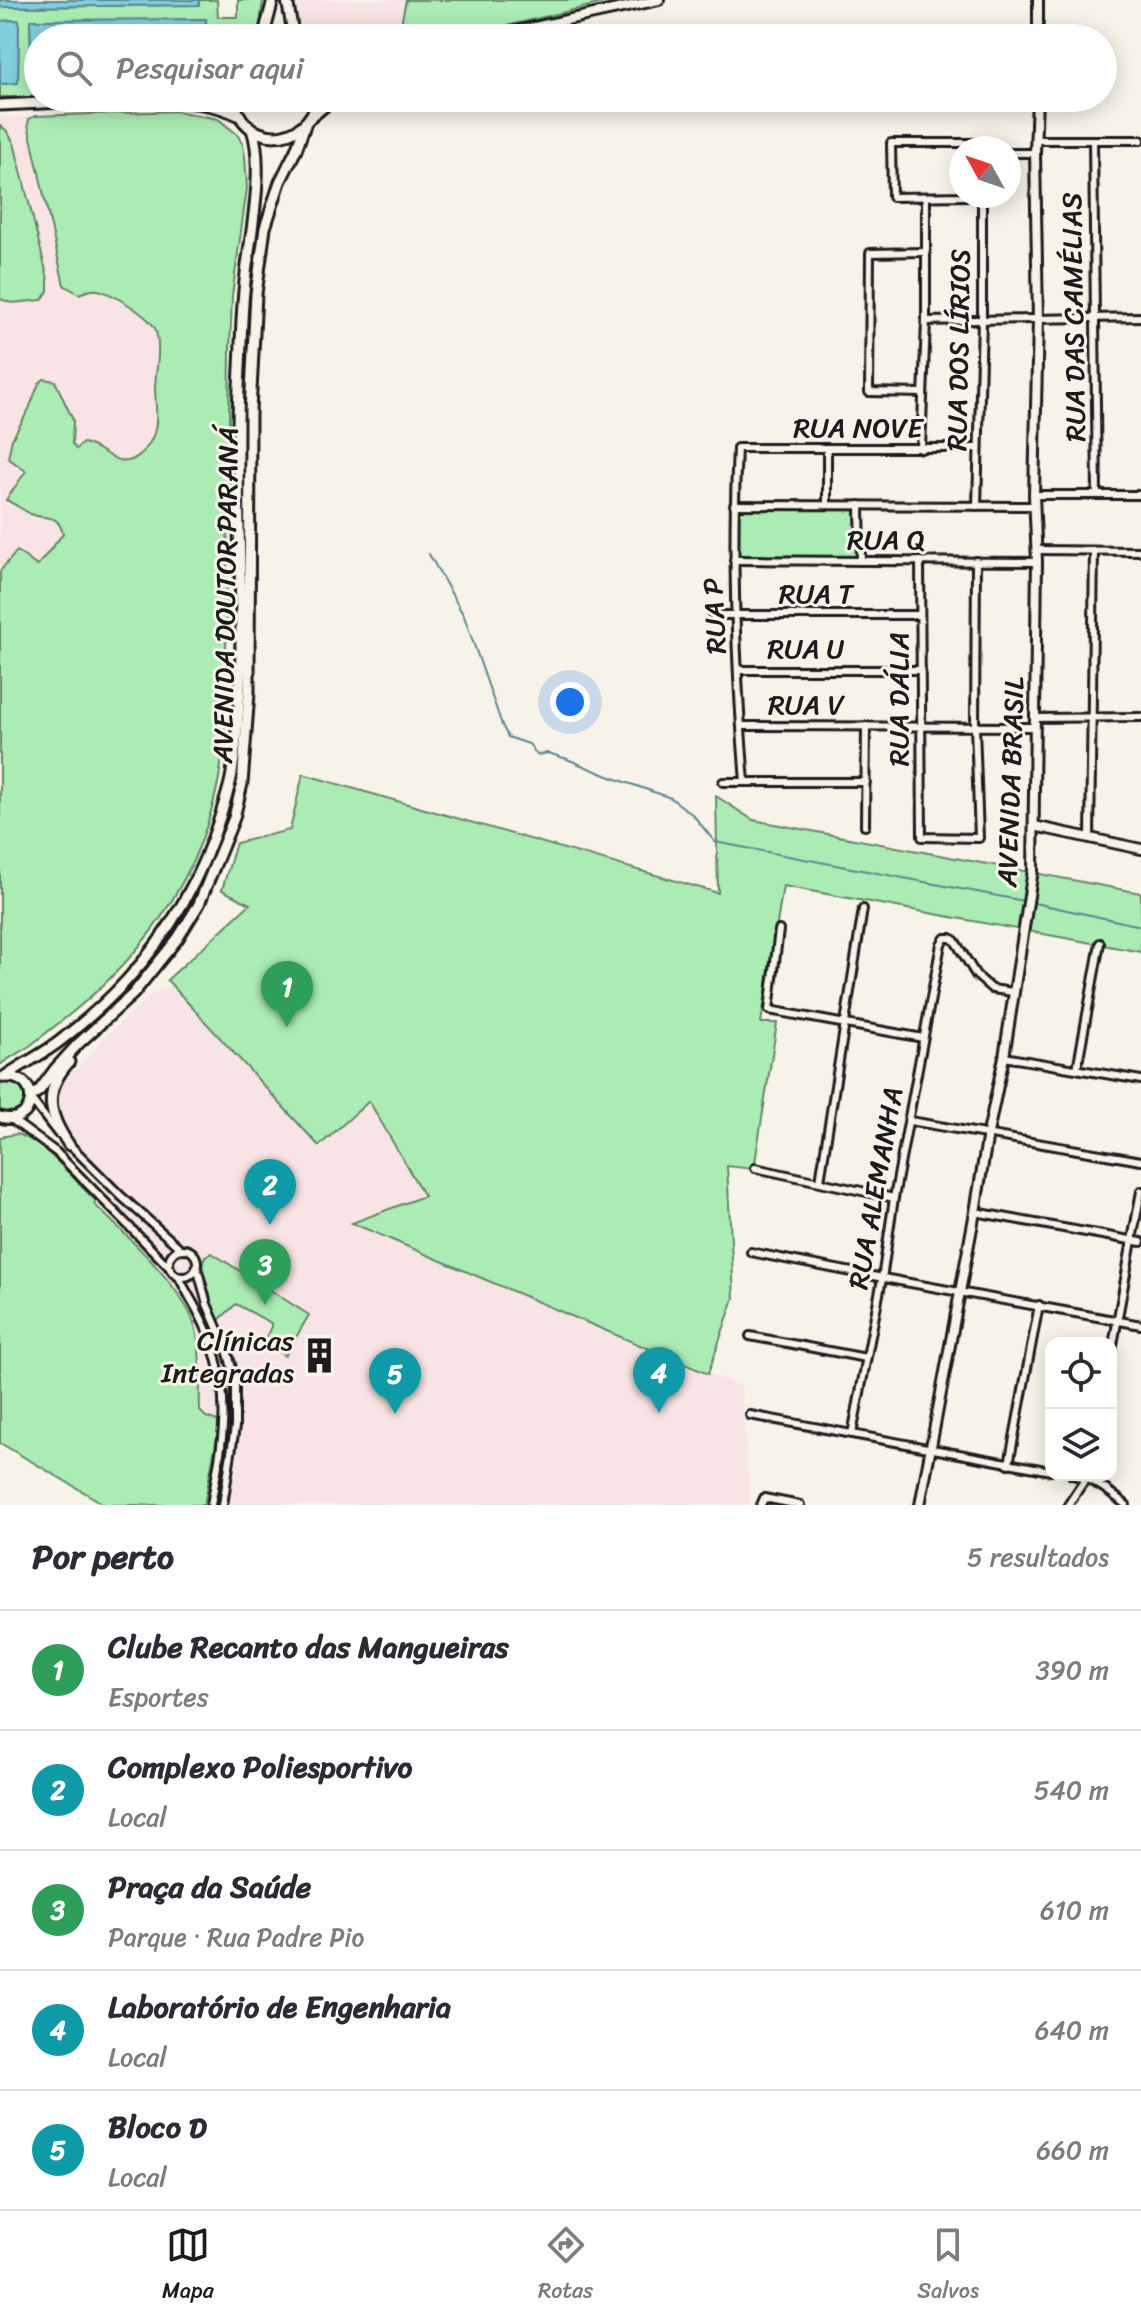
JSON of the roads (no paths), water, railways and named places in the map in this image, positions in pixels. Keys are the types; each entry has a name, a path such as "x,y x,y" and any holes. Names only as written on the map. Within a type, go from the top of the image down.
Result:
{"main road":[{"path":"267,24 273,0"},
{"path":"287,0 291,24"},
{"path":"0,105 24,104"},
{"path":"232,112 252,129 265,135 293,133 307,122"},
{"path":"239,112 240,116"},
{"name":"AVENIDA DOUTOR PARANÁ","path":"7,1119 27,1111 31,1098 63,1060 133,994 164,957 199,904 234,818 242,784 249,693 250,411 256,294 265,228 280,182 313,112"},
{"name":"AVENIDA DOUTOR PARANÁ","path":"2,1078 59,1042 124,983 149,955 178,913 198,875 232,776 240,685 238,421 244,291 257,161 252,129"},
{"path":"69,1145 53,1115 50,1096 60,1074 99,1025"},
{"path":"2,1078 19,1078 29,1089 31,1098"},
{"path":"0,1126 7,1119"}],"street":[{"path":"548,24 659,0"},
{"path":"1038,0 1038,24"},
{"path":"307,122 319,112"},
{"name":"AVENIDA BRASIL","path":"920,1505 1004,1057 1033,870 1037,562 1034,506 1038,319 1037,112"},
{"path":"1036,140 1141,140"},
{"name":"RUA DAS CAMÉLIAS","path":"1093,140 1097,495"},
{"path":"949,144 891,143 892,197 949,196"},
{"path":"1021,153 1035,153"},
{"path":"921,449 926,321 926,197"},
{"name":"RUA DOS LÍRIOS","path":"977,506 982,208"},
{"path":"923,393 869,392 870,253 926,252"},
{"path":"926,321 1141,317"},
{"name":"RUA NOVE","path":"737,448 978,448"},
{"name":"RUA P","path":"737,448 735,615 745,782"},
{"path":"827,449 827,504"},
{"path":"1034,495 1141,495"},
{"path":"734,505 1034,506"},
{"path":"860,505 861,561"},
{"path":"1037,550 1141,551"},
{"path":"1090,838 1094,551"},
{"name":"RUA Q","path":"734,560 1037,562"},
{"name":"RUA DÁLIA","path":"920,561 922,837 979,838 975,727"},
{"path":"975,727 976,561"},
{"name":"RUA T","path":"713,615 920,615"},
{"name":"RUA U","path":"739,670 921,670"},
{"name":"RUA V","path":"741,726 975,727 1093,717 1141,717"},
{"path":"865,826 866,726"},
{"path":"723,782 866,782"},
{"path":"1034,826 1141,849"},
{"path":"820,1181 863,909"},
{"path":"779,930 769,1010 923,1038"},
{"name":"RUA ALEMANHA","path":"852,1434 939,950 945,938 955,941 976,975 992,989 1013,992"},
{"path":"1077,1069 1100,943"},
{"path":"1004,1057 1141,1080"},
{"path":"31,1098 69,1145 121,1196 181,1249 193,1252 197,1259 207,1304 231,1361 236,1389 235,1427 223,1505"},
{"path":"7,1119 56,1152 144,1239 179,1277 197,1310 211,1339 222,1389 224,1431 211,1505"},
{"path":"910,1121 1141,1161"},
{"path":"755,1168 894,1198"},
{"path":"1115,1337 1141,1191"},
{"path":"975,1212 1141,1242"},
{"path":"169,1267 171,1255 181,1249"},
{"path":"751,1252 882,1279 1141,1325"},
{"path":"179,1277 192,1275 197,1267"},
{"path":"1009,1464 1039,1305"},
{"path":"750,1336 866,1358"},
{"path":"750,1415 1045,1470"},
{"path":"1068,1505 1085,1481"},
{"path":"1094,1481 1126,1505"},
{"path":"763,1502 800,1505"}],"water":[{"path":"0,0 199,0 199,5 0,7"},
{"path":"206,19 206,24 30,24 30,20"},
{"path":"19,20 18,83 0,84 0,21"}],"waterway":[{"path":"429,554 464,616 508,737 529,744 537,755 548,753 567,759 671,798 693,815 715,842 1024,901"},
{"path":"1030,902 1141,926"}],"place":[{"name":"Clube Recanto das Mangueiras","path":"287,1027"},
{"name":"Complexo Poliesportivo","path":"270,1225"},
{"name":"Praça da Saúde","path":"265,1305"},
{"name":"Clínicas Integradas","path":"320,1356"},
{"name":"Laboratório de Engenharia","path":"659,1413"},
{"name":"Bloco D","path":"395,1414"}]}
